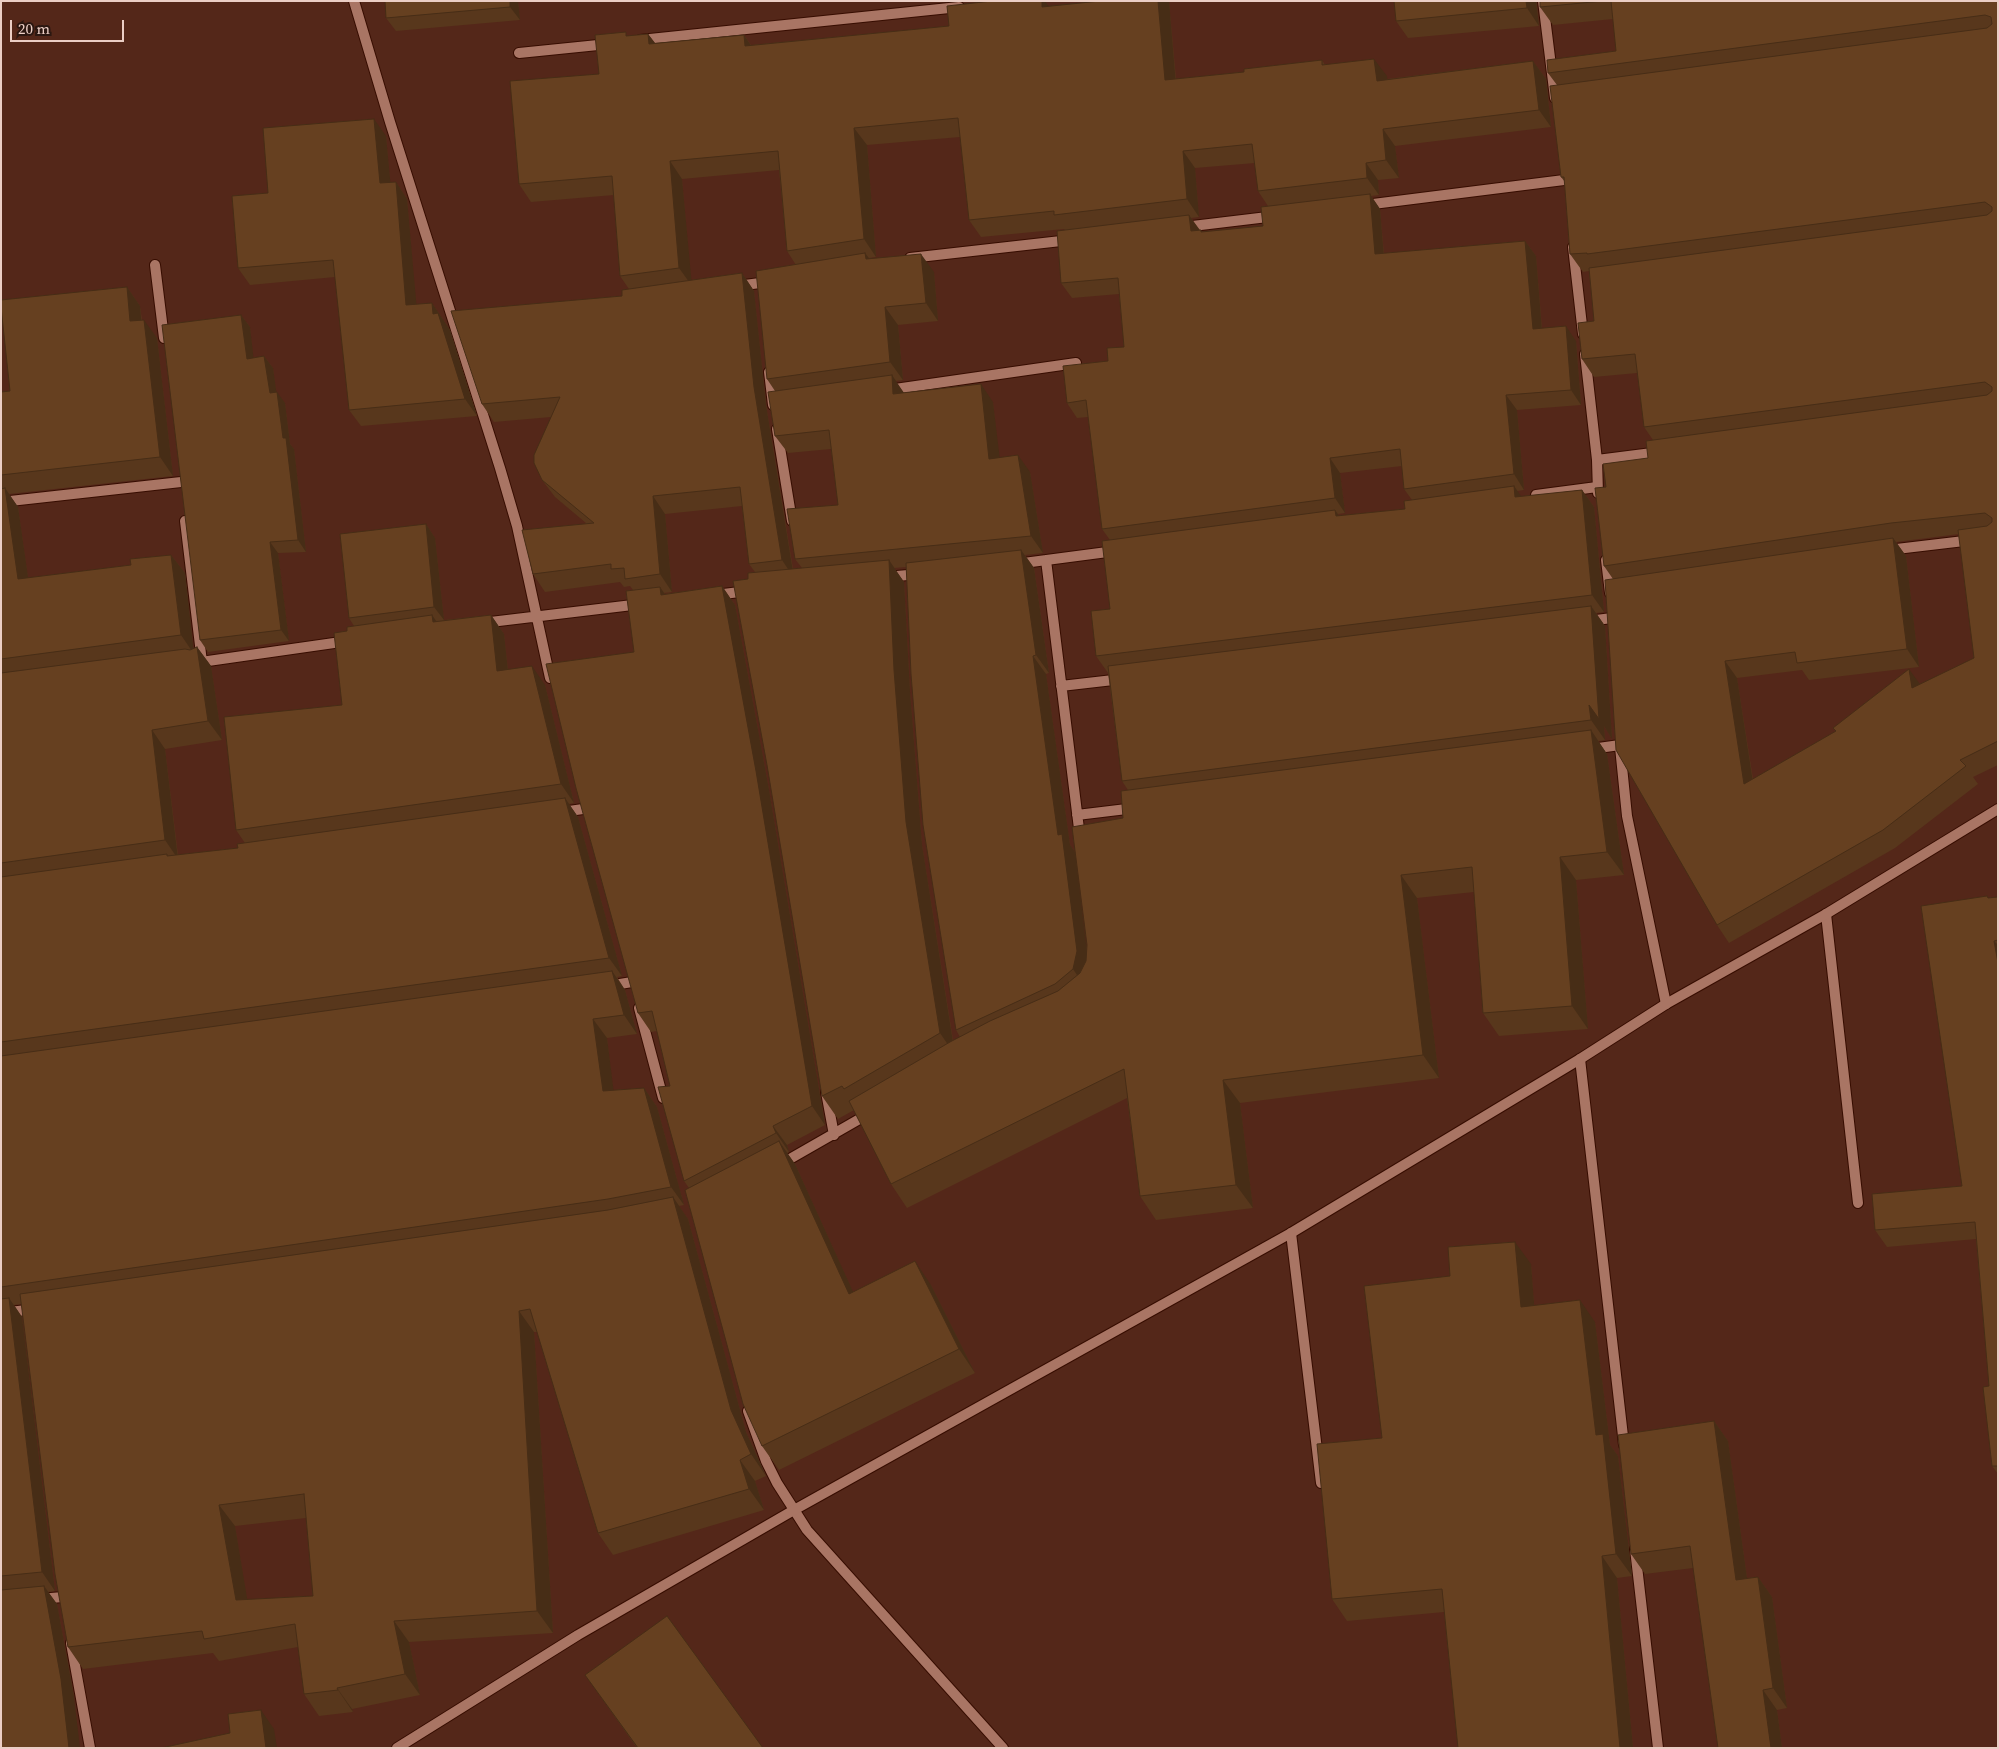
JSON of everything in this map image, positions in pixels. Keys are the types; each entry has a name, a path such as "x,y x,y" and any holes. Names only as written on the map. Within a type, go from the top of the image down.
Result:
{"street":[{"path":"354,1 390,122 458,322 517,526 535,615 554,693"},
{"path":"1543,1 1558,100"},
{"path":"519,53 968,6"},
{"path":"1351,206 1564,180"},
{"path":"1176,228 1284,215"},
{"path":"1571,236 1582,282 1600,506"},
{"path":"900,260 1077,239"},
{"path":"155,265 166,354"},
{"path":"722,288 764,282 761,297"},
{"path":"768,358 795,536"},
{"path":"880,391 1076,363"},
{"path":"1597,460 1674,450"},
{"path":"1,502 181,481"},
{"path":"1528,496 1597,487"},
{"path":"184,510 202,662"},
{"path":"1872,552 1998,537"},
{"path":"1007,564 1124,550"},
{"path":"1573,622 1613,606 1605,554"},
{"path":"1046,560 1081,844"},
{"path":"872,578 912,580 931,573"},
{"path":"701,597 741,598 758,590"},
{"path":"466,625 652,602"},
{"path":"183,664 359,640"},
{"path":"1061,686 1130,678"},
{"path":"1580,750 1620,740 1627,816 1666,1004"},
{"path":"1077,815 1146,806"},
{"path":"553,814 583,809"},
{"path":"397,1748 578,1635 794,1510 1291,1233 1580,1059 1666,1004 1826,914 1998,809"},
{"path":"1826,914 1858,1203"},
{"path":"593,988 633,987 665,1106"},
{"path":"1580,1059 1624,1452"},
{"path":"824,1078 834,1135"},
{"path":"773,1169 878,1108"},
{"path":"1291,1233 1321,1486"},
{"path":"1,1313 29,1315 48,1307"},
{"path":"746,1401 753,1430 766,1461 794,1510 820,1546 1002,1748"},
{"path":"1634,1541 1658,1748"},
{"path":"28,1600 63,1597"},
{"path":"70,1635 90,1748"}],"building":[{"path":"385,1 510,1 510,7 386,18"},
{"path":"992,1 1042,1 1042,7 1100,1 1158,1 1165,80 1244,72 1244,69 1322,60 1322,65 1374,59 1377,81 1533,61 1539,110 1383,129 1386,160 1366,163 1367,178 1258,191 1252,144 1183,151 1187,199 1054,215 1054,211 969,220 958,118 854,128 864,239 787,251 778,151 670,161 679,268 620,276 612,176 519,184 510,81 599,74 595,35 626,32 626,36 648,34 649,44 744,35 745,46 949,26 947,6"},
{"path":"1394,1 1526,1 1527,8 1396,21"},
{"path":"1540,1 1603,1 1540,7"},
{"path":"1611,1 1998,1 1998,741 1960,760 1966,766 1883,830 1717,925 1616,750 1605,580 1893,538 1907,649 1797,663 1795,652 1725,661 1744,784 1836,731 1833,728 1909,669 1912,688 1974,658 1958,530 1987,526 1992,522 1992,518 1985,513 1891,523 1604,566 1595,488 1606,487 1603,464 1648,458 1646,441 1987,395 1992,391 1992,387 1985,382 1644,427 1635,354 1582,359 1578,323 1594,321 1589,268 1987,215 1992,211 1992,207 1985,202 1587,254 1570,254 1564,177 1561,177 1550,86 1987,28 1992,24 1991,17 1985,15 1548,73 1547,60 1616,51"},
{"path":"374,119 380,183 396,182 406,305 432,303 433,314 438,313 465,399 349,410 333,260 238,268 232,196 268,193 263,128"},
{"path":"1370,194 1375,254 1525,241 1533,329 1566,326 1571,390 1506,395 1514,474 1404,489 1400,449 1330,458 1335,498 1102,529 1086,400 1067,403 1063,366 1108,361 1107,348 1124,347 1118,278 1061,283 1057,231 1189,215 1191,231 1201,230 1201,232 1263,226 1261,207"},
{"path":"865,253 866,259 921,254 926,303 885,307 890,362 767,379 756,271"},
{"path":"742,273 754,387 782,560 749,564 740,487 653,496 660,574 625,579 624,568 611,569 611,564 533,574 522,530 594,523 542,480 534,463 534,455 560,397 482,404 451,311 622,296 622,290"},
{"path":"127,287 130,321 144,320 160,457 1,475 1,392 10,391 1,300"},
{"path":"241,315 247,359 264,356 270,393 277,392 283,438 286,438 298,540 270,542 281,630 200,640 162,325"},
{"path":"892,375 893,394 981,384 989,459 1018,455 1031,536 795,559 787,509 838,505 829,430 775,436 768,392"},
{"path":"1514,486 1515,497 1582,490 1592,595 1096,656 1091,611 1110,609 1102,541 1335,510 1336,516 1405,509 1404,501"},
{"path":"5,488 18,579 131,565 130,559 171,555 181,635 1,659 1,489"},
{"path":"426,524 434,607 349,618 340,534"},
{"path":"1021,550 1036,655 1033,656 1058,835 1062,834 1077,951 1073,969 1055,984 956,1030 923,825 911,674 906,563"},
{"path":"889,560 894,670 906,822 940,1033 844,1089 842,1086 822,1096 767,765 733,581 748,579 748,573"},
{"path":"722,586 756,771 812,1106 773,1126 776,1133 684,1181 658,1087 670,1086 652,1011 638,1013 576,788 546,664 634,652 626,591 660,587 661,595"},
{"path":"1591,606 1599,719 1589,705 1591,720 1122,781 1108,666"},
{"path":"432,615 433,622 491,615 497,671 532,666 561,784 236,830 224,717 342,705 334,633 347,631 347,627"},
{"path":"197,647 208,721 152,730 165,840 1,863 1,673 185,649 190,650"},
{"path":"1591,730 1607,852 1560,857 1572,1006 1483,1013 1472,867 1401,875 1423,1055 1223,1080 1236,1185 1140,1196 1124,1069 891,1184 849,1101 950,1042 990,1021 1058,991 1080,973 1086,961 1087,945 1072,827 1123,818 1121,791"},
{"path":"565,798 609,958 1,1042 1,877 167,854 167,856 238,848 237,844"},
{"path":"1987,896 1988,898 1998,897 1998,940 1994,941 1998,963 1998,1466 1992,1466 1983,1387 1989,1386 1975,1222 1875,1230 1872,1194 1962,1186 1921,906"},
{"path":"612,971 624,1015 593,1019 603,1091 644,1088 671,1187 608,1199 1,1287 1,1056"},
{"path":"779,1141 849,1294 915,1261 959,1349 762,1446 743,1404 685,1190"},
{"path":"673,1197 731,1410 751,1454 740,1460 749,1489 598,1533 530,1309 519,1311 537,1611 394,1621 405,1674 337,1688 338,1690 304,1694 295,1624 204,1639 202,1631 68,1647 55,1574 20,1294 608,1210","holes":["304,1494 313,1596 236,1600 219,1505"]},
{"path":"1515,1242 1521,1307 1580,1300 1596,1435 1603,1434 1616,1554 1602,1556 1620,1748 1458,1748 1442,1589 1332,1599 1317,1444 1382,1438 1364,1286 1450,1276 1448,1247"},
{"path":"9,1298 42,1572 1,1576 1,1299"},
{"path":"1714,1421 1736,1580 1758,1577 1773,1688 1763,1690 1771,1748 1718,1748 1690,1546 1631,1554 1618,1435"},
{"path":"44,1586 61,1679 69,1748 1,1748 1,1590"},
{"path":"667,1616 763,1748 638,1748 585,1675"},
{"path":"261,1710 266,1748 161,1748 230,1733 228,1714"}]}
